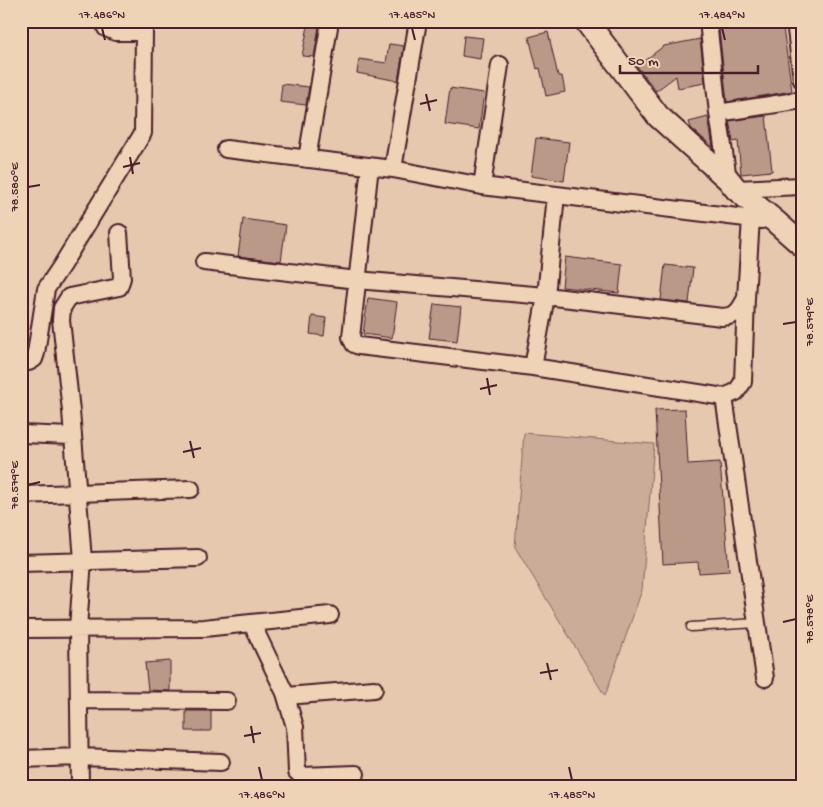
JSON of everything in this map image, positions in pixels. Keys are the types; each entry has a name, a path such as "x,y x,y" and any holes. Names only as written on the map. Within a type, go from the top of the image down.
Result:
{"street":[{"path":"21,361 29,362 34,360 46,289 143,133 144,32 116,32 106,28 105,21"},
{"path":"307,158 330,21"},
{"path":"393,169 418,21"},
{"path":"586,21 658,116 802,245"},
{"path":"708,21 718,113 732,184"},
{"path":"795,21 802,80"},
{"path":"482,186 500,65"},
{"path":"718,113 802,100"},
{"path":"226,149 393,169 482,186 776,222"},
{"path":"370,166 357,280 352,337 354,344 533,367 724,396 736,392 743,382 751,218"},
{"path":"732,184 802,186"},
{"path":"533,367 546,296 556,195"},
{"path":"80,786 78,628 83,560 61,320 62,308 69,297 119,287 122,278 119,233"},
{"path":"204,262 357,280 546,296 722,317 732,316 740,309 746,298"},
{"path":"724,396 765,678"},
{"path":"21,434 72,436"},
{"path":"21,496 191,488"},
{"path":"21,563 198,558"},
{"path":"21,629 204,628 330,615"},
{"path":"248,623 253,626 286,696 295,727 297,772 302,776 356,774"},
{"path":"286,696 374,689"},
{"path":"79,700 227,701"},
{"path":"21,759 80,757 221,762"}],"lane":[{"path":"691,627 757,623"}],"shaded area":[{"path":"524,433 654,444 642,590 605,696 515,547"}],"building":[{"path":"718,21 782,21 792,91 727,102"},
{"path":"308,26 319,27 314,57 302,56"},
{"path":"548,32 558,76 562,76 565,92 546,96 540,68 537,69 529,37"},
{"path":"464,36 483,38 480,59 462,56"},
{"path":"700,39 705,83 678,88 676,76 656,91 637,66 664,46"},
{"path":"389,44 404,46 398,81 357,73 359,59 386,63"},
{"path":"282,84 309,87 306,105 280,102"},
{"path":"450,88 484,93 479,129 445,124"},
{"path":"766,116 772,171 741,174 738,141 733,142 729,121"},
{"path":"708,117 713,147 691,128 689,122"},
{"path":"536,138 569,142 564,181 531,176"},
{"path":"243,219 286,225 281,261 238,256"},
{"path":"565,257 622,264 619,293 562,287"},
{"path":"665,265 693,268 689,303 661,300"},
{"path":"368,298 397,302 392,338 363,334"},
{"path":"434,304 461,307 457,341 429,338"},
{"path":"312,316 326,318 324,336 310,334"},
{"path":"685,409 688,464 720,462 729,571 699,573 698,562 663,564 655,410"},
{"path":"170,661 170,691 148,690 145,663"},
{"path":"186,711 211,711 211,731 186,731"}]}
